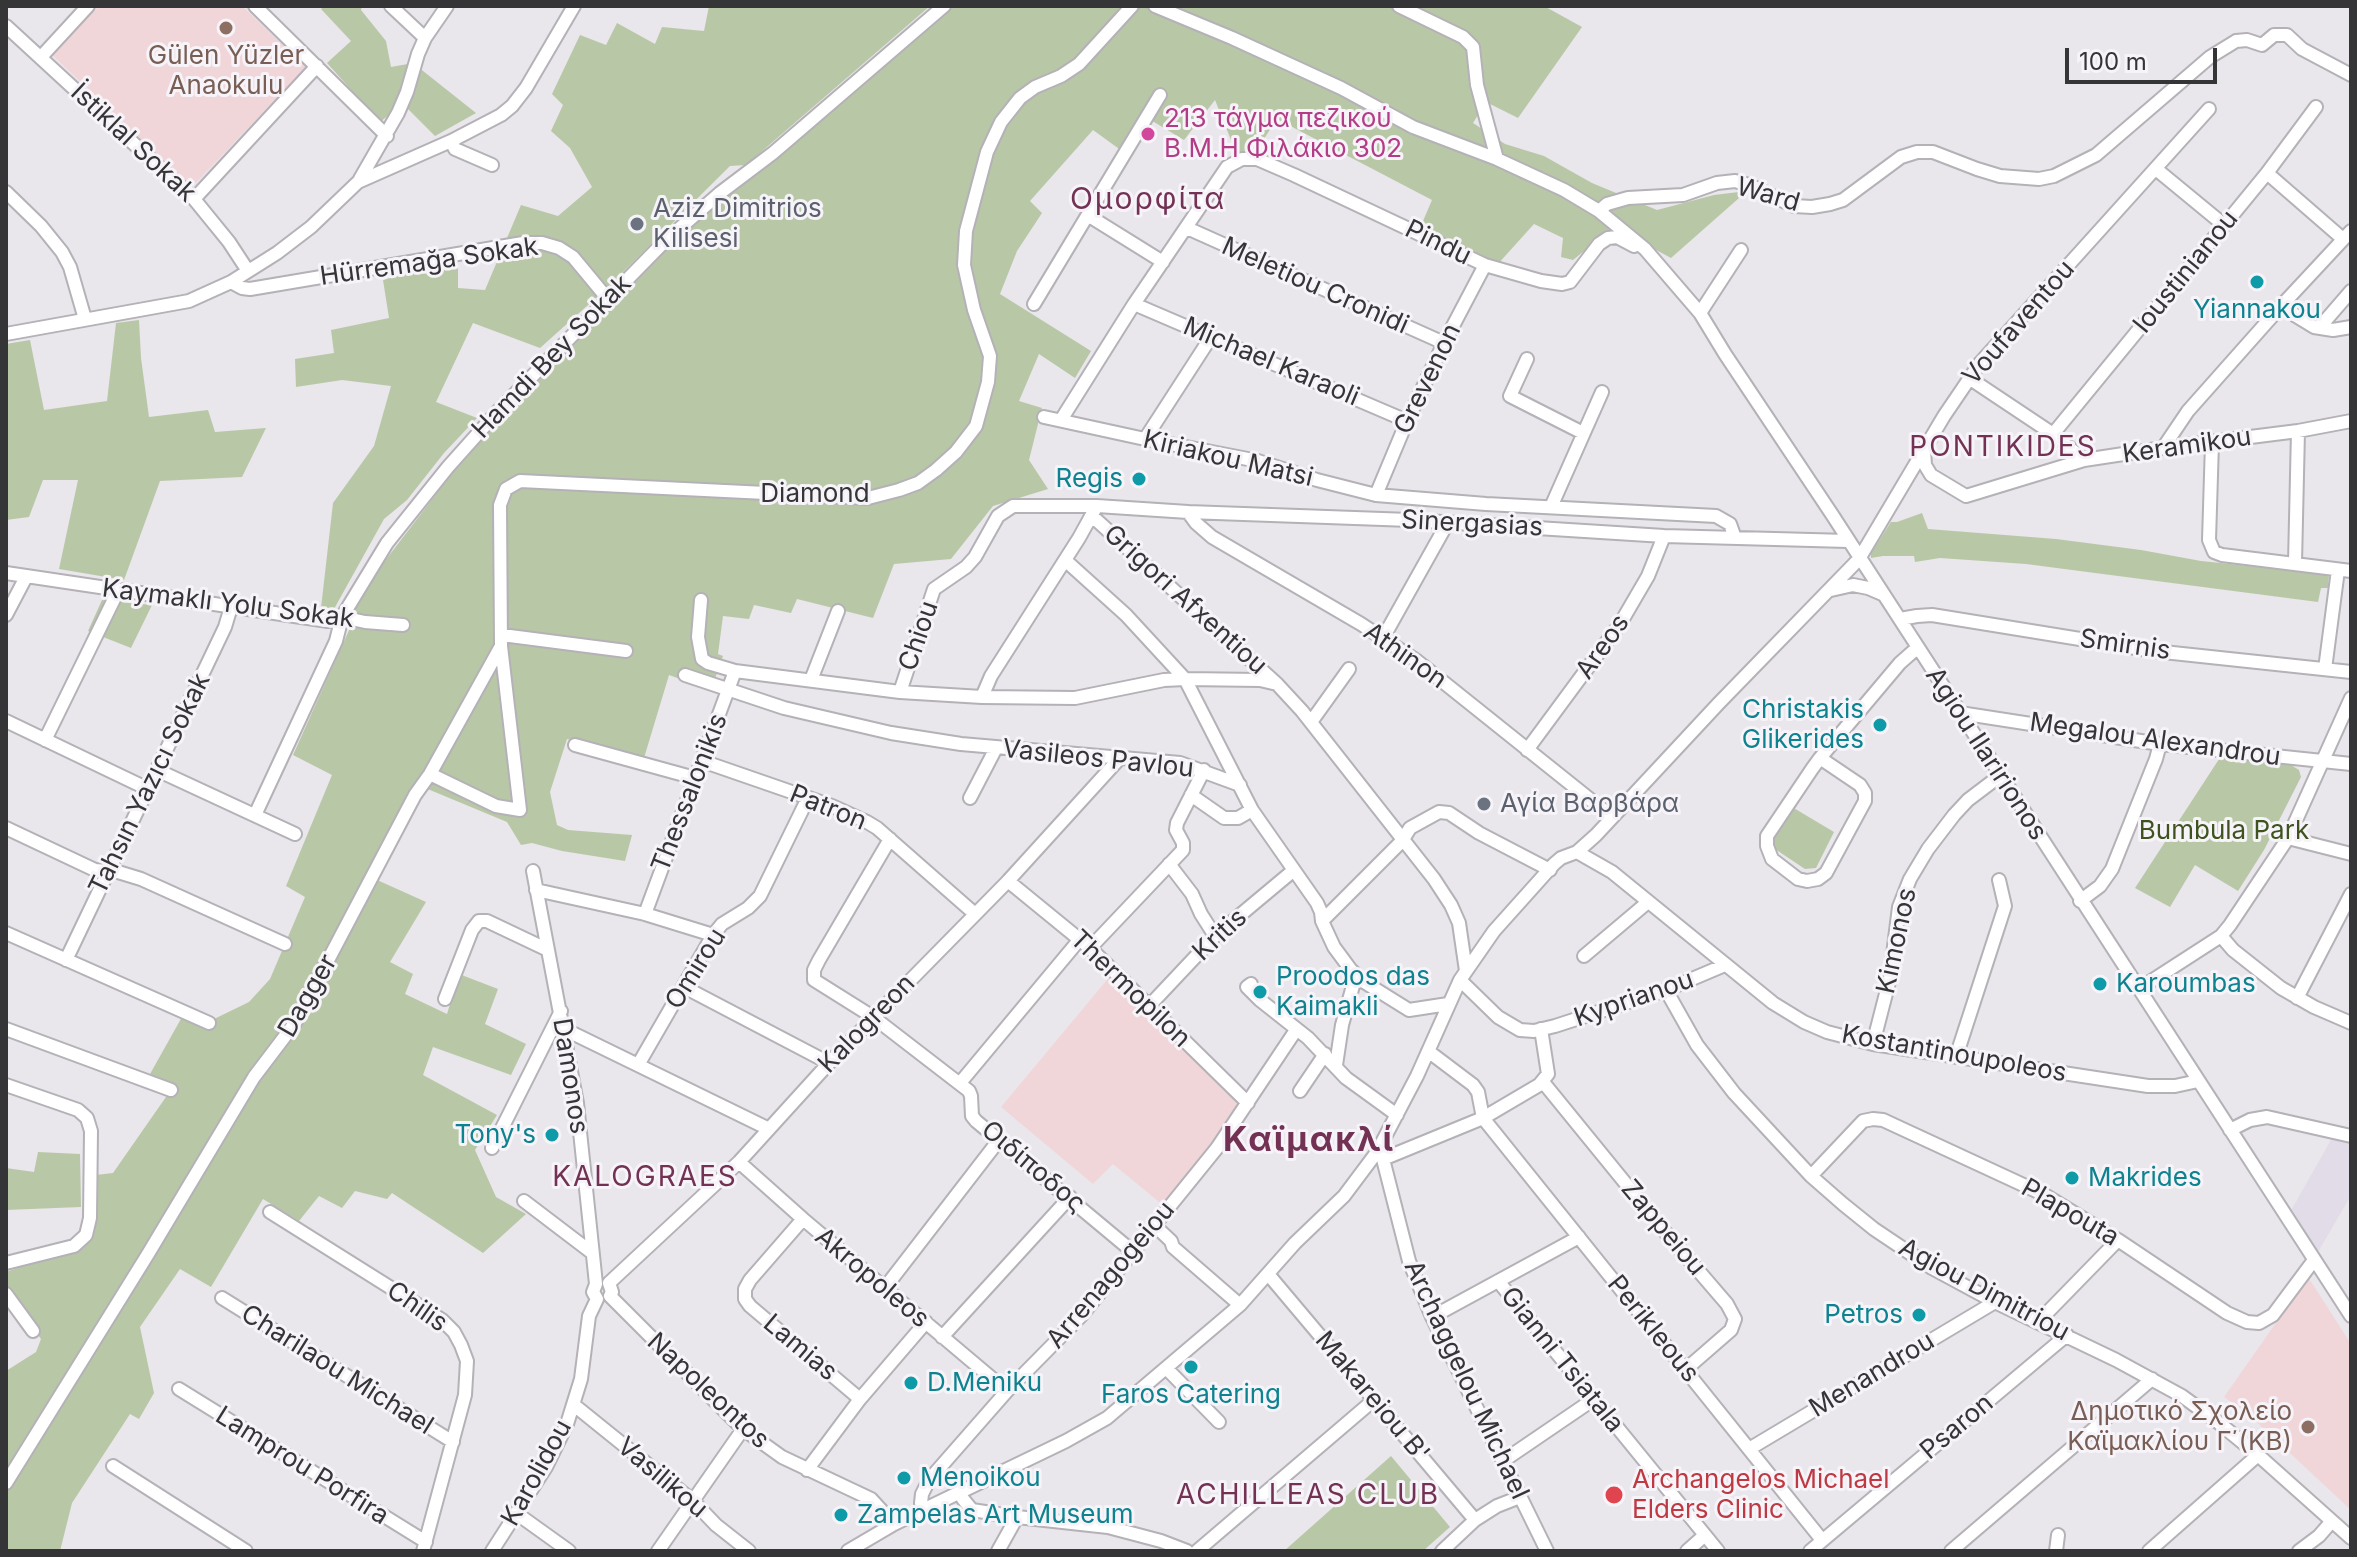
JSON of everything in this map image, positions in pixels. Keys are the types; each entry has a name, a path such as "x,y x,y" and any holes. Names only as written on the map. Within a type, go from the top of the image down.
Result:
{"street":[{"path":"41,57 88,6"},
{"path":"255,6 387,136"},
{"path":"391,6 425,38"},
{"path":"6,334 189,301 231,282 277,253 311,227 358,182 387,136 407,92 425,38 447,6"},
{"path":"358,182 501,115 526,88 574,6"},
{"name":"Hamdi Bey Sokak","path":"255,815 336,641 342,617 387,543 448,467 664,242 944,6"},
{"name":"Diamond","path":"520,481 868,498 918,483 936,470 956,452 976,426 988,382 990,356 974,310 964,265 966,231 987,152 1001,122 1020,98 1079,64 1132,6"},
{"path":"1155,6 1341,88 1413,127 1497,159 1564,190 1599,211"},
{"path":"1399,6 1463,37 1473,47 1477,85 1497,159"},
{"name":"İstiklal Sokak","path":"6,26 194,199 248,271"},
{"name":"Ward","path":"1599,211 1607,204 1628,198 1683,195 1717,183 1735,181 1794,206 1830,204 1843,200 1901,157 1917,152 1933,152 2000,176 2039,179 2054,176 2096,155 2210,57 2236,41 2247,40 2262,45 2274,35 2287,35 2302,49 2351,75"},
{"path":"194,199 317,66"},
{"path":"1034,304 1160,95"},
{"name":"Ioustinianou","path":"2053,434 2267,173 2316,107"},
{"name":"Voufaventou","path":"848,1551 894,1524 1107,1418 1240,1305 1295,1243 1344,1196 1380,1156 1448,1004 1463,976 1509,913 1561,858 1577,852 1612,817 1859,559 1969,378 2209,109"},
{"path":"451,141 455,149 492,165"},
{"path":"376,154 404,161"},
{"name":"Pindu","path":"1187,228 1225,170 1242,159 1263,161 1485,265 1541,281 1570,282 1603,240 1617,237 1633,246 1641,244"},
{"path":"2156,169 2224,225"},
{"path":"2163,448 2188,411 2347,235 2267,173"},
{"path":"6,192 62,252 70,267 85,319"},
{"name":"Agiou Ilaririonos","path":"1599,211 1641,244 1700,313 2351,1316"},
{"path":"1089,216 1163,262"},
{"path":"1061,420 1134,304 1187,228"},
{"name":"Meletiou Cronidi","path":"1187,228 1444,343"},
{"name":"Hürremağa Sokak","path":"231,282 250,289 523,243 542,243 559,248 573,257 607,298"},
{"path":"1700,313 1741,250"},
{"name":"Grevenon","path":"1376,495 1407,421 1485,265"},
{"path":"2319,328 2351,291"},
{"name":"Michael Karaoli","path":"1134,304 1407,421"},
{"path":"2283,304 2302,321 2319,328 2338,330 2351,327"},
{"path":"1145,439 1211,337"},
{"path":"1527,359 1510,396 1583,433"},
{"path":"1969,378 2053,434 2084,460"},
{"path":"1551,507 1602,392"},
{"name":"Kiriakou Matsi","path":"1044,417 1258,461 1376,495 1716,516 1730,524 1735,538"},
{"name":"Keramikou","path":"1905,482 1918,478 1935,479 1966,496 2084,460 2351,421"},
{"path":"2295,563 2298,431"},
{"path":"2212,443 2211,548 2222,555 2344,570 2325,669"},
{"path":"1924,450 1925,465 1935,479"},
{"name":"Dagger","path":"6,1483 254,1077 295,1023 501,640 500,505 506,489 520,481"},
{"path":"1410,520 1413,498"},
{"name":"Chiou","path":"900,692 934,589 971,562 998,516 1017,506 1094,511"},
{"path":"982,697 987,684 1094,511"},
{"name":"Sinergasias","path":"1094,511 1410,520 1664,536 1848,541"},
{"name":"Grigori Afxentiou","path":"1094,511 1277,684 1311,722 1451,905 1459,923 1463,976"},
{"path":"1625,511 1630,533"},
{"name":"Athinon","path":"1188,512 1212,537 1417,661 1612,817"},
{"path":"1383,638 1448,522"},
{"name":"Areos","path":"1527,750 1632,606 1664,536"},
{"path":"1065,560 1126,615 1185,679 1252,810 1317,903 1334,947 1356,975 1409,1010 1448,1004"},
{"name":"Kaymaklı Yolu Sokak","path":"6,573 328,621 342,617 403,625"},
{"path":"6,615 26,577"},
{"path":"1829,590 1853,585 1885,596"},
{"path":"45,740 118,591"},
{"path":"701,600 698,637 702,659 735,671 900,692 982,697 1075,698 1164,680 1185,679 1260,680 1277,684"},
{"name":"Tahsın Yazıcı Sokak","path":"66,960 225,627 231,607"},
{"path":"811,680 838,611"},
{"name":"Smirnis","path":"1900,619 1932,615 2154,651 2351,672"},
{"path":"430,774 496,806 520,810 501,640 626,651"},
{"path":"1820,758 1860,785 1865,801 1826,873 1818,879 1807,881 1798,879 1775,862 1769,855 1766,841 1781,813 1820,758 1900,663 1917,648"},
{"path":"1311,722 1349,669"},
{"name":"Thessalonikis","path":"645,914 735,671"},
{"name":"Vasileos Pavlou","path":"685,675 784,708 891,733 996,748 1180,763 1240,785"},
{"path":"2139,989 2221,936 2230,925 2288,838 2351,698"},
{"name":"Megalou Alexandrou","path":"1960,713 2160,744 2351,764"},
{"path":"6,721 148,789"},
{"path":"2080,901 2100,886 2112,869 2160,744"},
{"path":"575,745 695,778"},
{"path":"970,798 996,748"},
{"name":"Kalogreon","path":"603,1290 739,1162 873,1017 1008,881 1119,759"},
{"name":"Patron","path":"702,761 859,817 890,839 975,914"},
{"path":"157,770 295,834"},
{"path":"890,839 813,975 817,983 873,1017 960,1083 1085,943 1184,846 1176,830 1177,823 1204,770"},
{"name":"Kimonos","path":"1873,1044 1890,978 1899,907 1910,879 1928,849 1961,806 2001,775"},
{"path":"1191,795 1224,818 1238,818 1252,810"},
{"name":"Omirou","path":"638,1065 713,935 722,924 748,908 760,896 808,798"},
{"path":"1322,921 1402,841 1415,823 1433,813 1445,812 1550,870"},
{"path":"6,828 79,863 141,879 285,944"},
{"path":"2288,838 2351,854"},
{"name":"Kostantinoupoleos","path":"1577,852 1612,872 1725,965 1793,1016 1827,1032 1873,1044 2157,1087 2198,1081"},
{"path":"1169,864 1192,894 1215,936"},
{"name":"Kritis","path":"1150,1005 1215,936 1294,870"},
{"name":"Damonos","path":"533,871 577,1103 591,1252 603,1290"},
{"path":"1956,1057 2005,906 1999,880"},
{"name":"Thermopilon","path":"1008,881 1085,943 1248,1103"},
{"path":"536,890 645,914 713,935"},
{"path":"2297,998 2351,894"},
{"path":"1584,956 1648,902"},
{"path":"445,999 476,923 483,920 546,949"},
{"path":"6,933 209,1023"},
{"path":"2221,936 2242,957 2297,998 2351,1023"},
{"name":"Kyprianou","path":"1541,1029 1666,990 1725,965"},
{"path":"1336,1065 1342,1025 1356,975"},
{"path":"1380,1156 1483,1118 1543,1082 1548,1074 1541,1029 1526,1031 1514,1028 1498,1017 1463,976"},
{"path":"1251,984 1247,987 1325,1054 1346,1078 1397,1115"},
{"path":"684,987 829,1063"},
{"name":"Agiou Dimitriou","path":"1666,990 1697,1045 1724,1080 1811,1176 1874,1229 1908,1253 1995,1302 2067,1335 2197,1406 2258,1455 2351,1538"},
{"path":"492,1148 561,1011"},
{"path":"6,1029 171,1090"},
{"path":"564,1029 769,1129"},
{"name":"Arrenagogeiou","path":"925,1511 921,1503 922,1494 929,1480 1007,1391 1081,1316 1217,1148 1296,1030"},
{"name":"Perikleous","path":"1428,1051 1473,1085 1478,1092 1483,1118 1822,1540"},
{"path":"1300,1091 1325,1054"},
{"name":"Zappeiou","path":"1543,1082 1727,1304 1735,1319 1731,1330 1685,1370"},
{"name":"Οιδίποδος","path":"960,1083 971,1096 972,1116 1132,1251"},
{"path":"6,1085 72,1107 83,1113 90,1124 90,1218 86,1235 74,1246 6,1263"},
{"path":"2230,1130 2250,1120 2273,1117 2351,1136"},
{"name":"Plapouta","path":"1811,1176 1863,1121 1883,1120 2055,1201 2227,1313 2254,1323 2273,1315 2314,1260"},
{"path":"884,1289 999,1140"},
{"name":"Archaggelou Michael","path":"1380,1156 1409,1261 1432,1317 1547,1551"},
{"name":"Akropoleos","path":"739,1162 1007,1391"},
{"path":"942,1337 1070,1197"},
{"path":"524,1201 591,1252"},
{"name":"Chilis","path":"270,1212 433,1314 454,1332 465,1353 467,1377 463,1404 425,1547"},
{"name":"Lamias","path":"803,1219 750,1280 744,1292 745,1299 860,1399"},
{"path":"1154,1225 1171,1241 1173,1247 1240,1305"},
{"path":"1432,1317 1579,1237"},
{"path":"2039,1321 2118,1240"},
{"name":"Makareiou B'","path":"1268,1274 1475,1520"},
{"name":"Gianni Tsiatala","path":"1498,1281 1718,1551"},
{"name":"Karolidou","path":"492,1551 554,1451 574,1405 581,1379 589,1316 603,1290"},
{"name":"Napoleontos","path":"603,1290 743,1429 782,1457 871,1499 894,1524"},
{"path":"6,1294 33,1331"},
{"name":"Charilaou Michael","path":"222,1298 453,1442"},
{"name":"Menandrou","path":"1749,1449 1995,1302"},
{"path":"807,1470 860,1399 926,1322"},
{"name":"Psaron","path":"1810,1551 2067,1335"},
{"path":"1167,1369 1219,1422"},
{"path":"1951,1551 2152,1379"},
{"name":"Lamprou Porfira","path":"179,1389 425,1547"},
{"path":"1197,1551 1375,1399"},
{"path":"1503,1461 1594,1399"},
{"name":"Vasilikou","path":"574,1405 693,1501 716,1525 749,1551"},
{"path":"658,1551 743,1429"},
{"path":"2149,1551 2258,1455"},
{"path":"113,1466 246,1551"},
{"path":"960,1492 972,1510 1120,1529 1187,1551"},
{"path":"1442,1551 1475,1520 1497,1506 1520,1497"},
{"path":"516,1513 569,1551"},
{"path":"998,1551 1017,1517"},
{"path":"2299,1551 2332,1521"},
{"path":"1687,1551 1705,1535"},
{"path":"2056,1551 2058,1535"}],"shaded area":[{"name":"Gülen Yüzler Anaokulu","path":"99,6 242,6 306,67 192,187 52,55"},
{"path":"1111,975 1241,1104 1164,1206 1113,1164 1093,1184 1001,1107"},
{"path":"2332,1138 2351,1144 2351,1195 2318,1252 2292,1209"},
{"path":"2308,1277 2351,1344 2351,1510 2246,1412 2224,1397"}],"green space":[{"path":"324,6 362,6 361,10 386,41 391,67 413,63 476,113 435,136 403,104 380,122 327,63 351,41 321,9"},
{"path":"709,6 930,6 746,165 730,166 607,288 540,348 473,323 436,402 477,418 407,500 384,519 334,609 321,608 333,503 374,446 391,386 342,380 296,387 295,359 334,353 331,330 389,318 383,280 458,259 458,288 485,290 521,205 558,216 592,187 570,148 551,131 563,105 552,94 580,35 606,45 617,23 655,44 662,27 704,31"},
{"path":"952,6 1544,6 1582,27 1518,118 1486,102 1473,123 1505,144 1544,156 1592,183 1657,210 1714,195 1747,191 1671,258 1614,227 1573,260 1561,257 1563,238 1534,224 1497,265 1420,228 1432,200 1277,119 1254,154 1237,155 1215,100 1184,140 1144,116 1122,151 1093,130 1030,201 1042,213 1017,251 1000,294 1091,351 1075,378 1039,354 1019,401 1042,408 1029,460 1048,489 993,506 951,559 894,564 873,618 797,599 791,613 754,605 749,619 723,616 718,654 723,656 711,690 669,675 644,758 567,739 550,792 557,825 568,830 632,835 625,861 532,843 521,845 507,822 418,785 366,875 426,902 390,962 413,974 405,994 447,1014 459,974 498,989 485,1024 526,1044 511,1075 433,1047 423,1075 497,1115 475,1150 496,1197 526,1214 483,1253 392,1193 387,1199 355,1191 342,1208 319,1196 299,1221 263,1199 211,1287 180,1269 140,1327 154,1393 139,1419 130,1414 72,1503 60,1551 6,1551 6,1371 36,1352 41,1339 6,1290 6,1272 87,1244 94,1226 96,1175 113,1173 175,1084 150,1074 182,1017 212,1020 249,1002 270,979 305,897 286,886 332,775 293,755 350,628 367,626 351,615 371,579 483,433 550,370 604,310 726,194"},
{"path":"139,320 149,417 208,410 215,432 266,428 242,477 160,481 124,580 59,569 78,480 43,480 29,517 6,520 6,344 30,340 44,410 107,401 116,323"},
{"path":"1922,513 1928,529 2056,539 2201,561 2329,574 2328,588 2321,588 2318,602 2026,564 1940,558 1915,562 1914,556 1871,558 1871,553 1891,522"},
{"path":"102,600 152,605 131,648 88,631"},
{"name":"Bumbula Park","path":"2223,753 2291,765 2299,770 2301,777 2264,850 2238,891 2195,865 2170,907 2135,888"},
{"path":"1792,807 1834,832 1816,868 1805,869 1772,844 1771,838"},
{"path":"38,1152 80,1154 81,1207 6,1210 6,1168 34,1172"},
{"path":"1391,1456 1450,1527 1423,1551 1284,1551"}],"place":[{"name":"Gülen Yüzler Anaokulu","path":"226,28"},
{"name":"213 τάγμα πεζικού B.M.H Φιλάκιο 302","path":"1148,134"},
{"name":"Aziz Dimitrios Kilisesi","path":"637,224"},
{"name":"Yiannakou","path":"2257,282"},
{"name":"Regis","path":"1139,479"},
{"name":"Christakis Glikerides","path":"1880,725"},
{"name":"Αγία Βαρβάρα","path":"1484,804"},
{"name":"Karoumbas","path":"2100,984"},
{"name":"Proodos das Kaimakli","path":"1260,992"},
{"name":"Tony's","path":"552,1135"},
{"name":"Makrides","path":"2072,1178"},
{"name":"Petros","path":"1919,1315"},
{"name":"Faros Catering","path":"1191,1367"},
{"name":"D.Meniku","path":"911,1383"},
{"name":"Δημοτικό Σχολείο Καϊμακλίου Γ΄(ΚΒ)","path":"2308,1427"},
{"name":"Menoikou","path":"904,1478"},
{"name":"Archangelos Michael Elders Clinic","path":"1614,1495"},
{"name":"Zampelas Art Museum","path":"841,1515"}],"district":[{"name":"Ομορφίτα","path":"1148,200"},
{"name":"PONTIKIDES","path":"2003,448"},
{"name":"Καϊμακλί","path":"1309,1141"},
{"name":"KALOGRAES","path":"645,1178"},
{"name":"ACHILLEAS CLUB","path":"1308,1496"}]}
